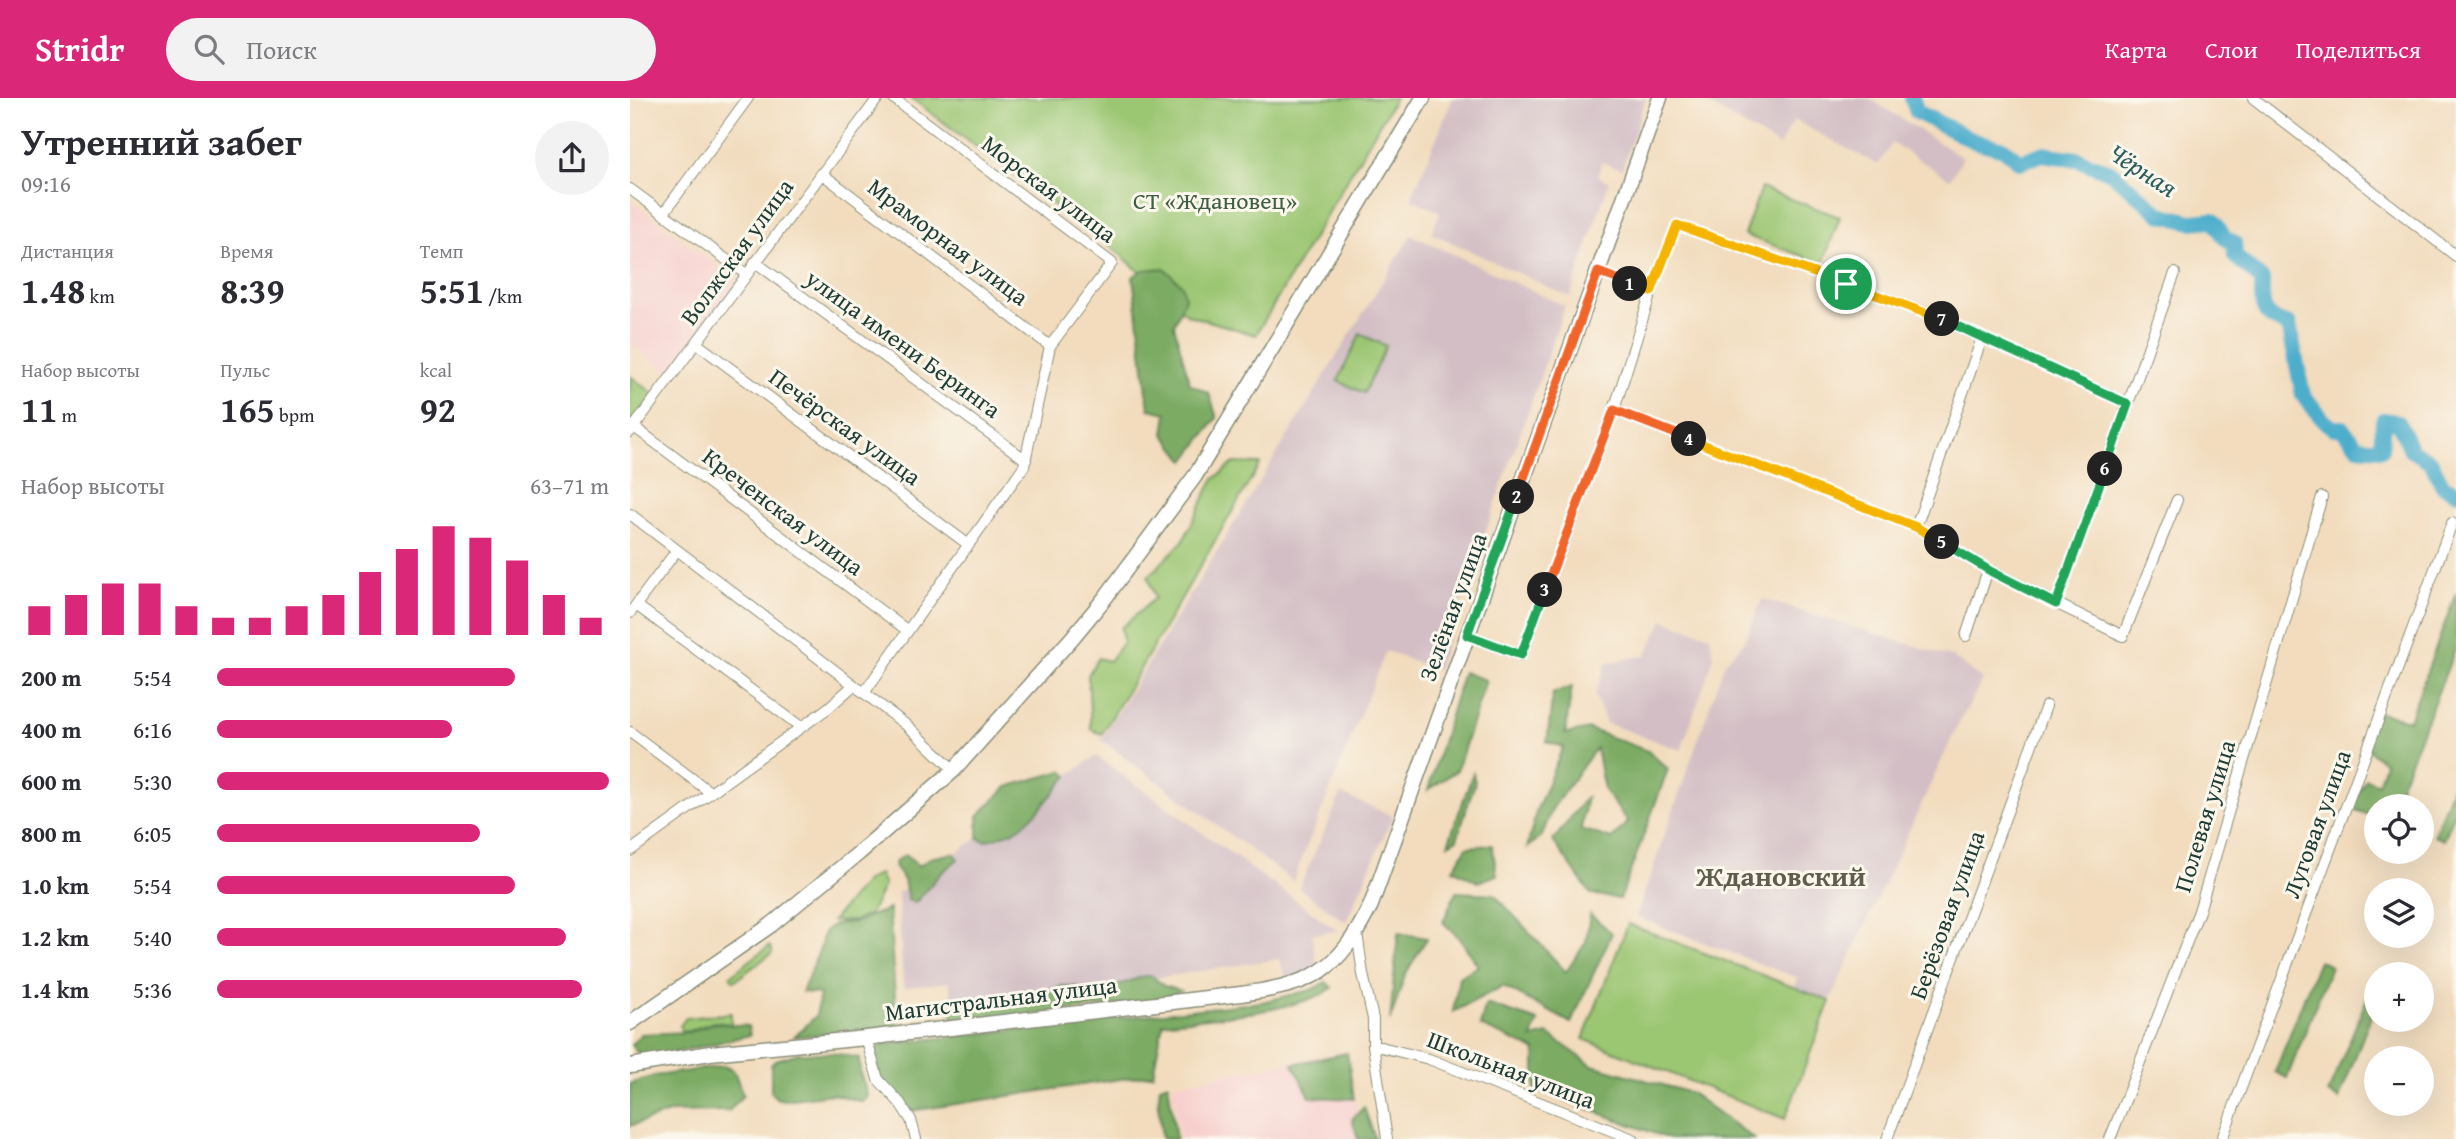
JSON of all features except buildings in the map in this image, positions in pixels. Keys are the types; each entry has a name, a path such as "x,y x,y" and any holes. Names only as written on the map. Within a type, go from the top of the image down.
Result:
{"street":[{"path":"663,214 748,98"},
{"name":"Волжская улица","path":"632,429 878,98"},
{"name":"Морская улица","path":"893,98 1112,263 1050,346"},
{"path":"630,1023 771,925 954,770 1105,598 1195,476 1423,98"},
{"name":"Зелёная улица","path":"1357,933 1371,905 1660,98"},
{"path":"2253,98 2456,256"},
{"name":"Мраморная улица","path":"821,173 1050,346"},
{"path":"630,189 746,274"},
{"path":"1467,635 1521,655 1614,410 1651,292 1677,225 1930,314 2128,404"},
{"name":"улица имени Беринга","path":"755,262 1026,460"},
{"path":"1598,272 1651,292"},
{"path":"2056,604 2175,273"},
{"path":"1916,527 1982,338"},
{"name":"Печёрская улица","path":"696,343 969,545"},
{"path":"864,693 1024,466 1050,346"},
{"path":"1614,410 1916,527 1988,570 2123,636 2177,500"},
{"name":"Креченская улица","path":"632,429 908,631"},
{"name":"Полевая улица","path":"2110,1139 2199,911 2322,497"},
{"path":"630,514 910,728 954,770"},
{"name":"Луговая улица","path":"2222,1139 2452,523"},
{"path":"677,550 633,609 801,727"},
{"path":"1966,636 1988,570"},
{"path":"630,851 828,708 854,685"},
{"name":"Берёзовая улица","path":"1887,1139 2046,706"},
{"path":"630,732 710,792"},
{"path":"1357,933 1373,1019 1373,1045 1387,1139"},
{"name":"Магистральная улица","path":"633,1061 866,1038 1289,986 1319,974 1335,961 1357,933"},
{"path":"866,1038 878,1079 911,1120 916,1139"},
{"name":"Школьная улица","path":"1373,1045 1429,1059 1633,1139"}],"shaded area":[{"path":"1453,98 1646,98 1622,169 1601,162 1598,176 1609,182 1570,297 1431,233 1440,212 1411,199"},
{"path":"1698,98 1869,98 1963,158 1950,179 1892,143 1878,165 1794,120 1779,146"},
{"path":"630,200 737,280 668,372 630,344"},
{"path":"1411,235 1565,306 1437,670 1386,651 1293,881 1101,740"},
{"path":"1762,599 1954,658 1983,680 1958,725 1830,1001 1795,987 1798,978 1636,917 1725,662 1744,642"},
{"path":"1663,620 1710,636 1714,657 1681,750 1606,723 1595,696 1606,663 1646,655"},
{"path":"1096,756 1338,931 1312,934 1317,969 1287,979 1279,959 954,1009 949,982 903,988 898,893"},
{"path":"1341,794 1393,816 1346,922 1299,888"},
{"path":"1348,1051 1362,1139 1180,1139 1171,1085"}],"green space":[{"name":"СТ «Ждановец»","path":"911,98 1395,98 1256,335 1188,315 1121,255"},
{"path":"1761,188 1840,217 1823,263 1744,235"},
{"path":"1164,268 1182,285 1185,298 1174,325 1190,384 1209,393 1217,418 1185,461 1164,434 1167,413 1149,409 1133,277 1142,270"},
{"path":"1360,334 1386,346 1364,393 1338,381"},
{"path":"630,376 654,394 630,425"},
{"path":"1234,463 1260,464 1102,734 1091,729 1088,675 1098,658 1109,661 1123,642 1121,628 1155,598 1148,577 1183,541 1213,480"},
{"path":"2456,593 2456,647 2397,794 2364,794 2364,813 2349,808 2366,779 2378,784 2385,763 2363,746 2376,712 2409,720"},
{"path":"1463,672 1486,680 1457,770 1428,790"},
{"path":"1572,687 1565,734 1589,729 1648,751 1668,769 1620,899 1591,894 1553,841 1587,796 1581,829 1612,839 1628,822 1604,790 1596,748 1552,809 1542,836 1527,848 1537,809 1563,747 1547,742 1553,693"},
{"path":"1062,771 1068,776 1025,824 985,841 978,838 978,816 1007,787"},
{"path":"1473,773 1475,782 1457,839 1448,844"},
{"path":"2456,776 2456,810 2444,840 2434,836"},
{"path":"1492,845 1497,875 1478,882 1453,869 1467,847"},
{"path":"953,853 958,859 940,874 915,903 908,900 904,880 894,867 896,861 905,855 919,866 930,858"},
{"path":"879,874 884,885 870,914 854,921 832,921 865,882"},
{"path":"1456,892 1494,894 1566,972 1586,942 1590,914 1612,933 1571,1023 1503,986 1453,1012 1459,977 1478,966 1460,939 1443,922"},
{"path":"889,909 897,1027 794,1037 816,1016 820,994 802,992 824,932 834,924 854,922"},
{"path":"1628,924 1830,1001 1785,1119 1583,1039"},
{"path":"1398,933 1427,938 1405,975 1390,1021"},
{"path":"769,946 772,953 734,981 730,976"},
{"path":"2319,960 2331,966 2287,1078 2275,1072"},
{"path":"1144,976 1152,976 1164,986 1181,991 1155,1001 954,1023 951,1011 965,999 988,1002 1002,997 1032,995 1062,986 1078,987 1097,999 1107,989"},
{"path":"1326,982 1332,988 1297,1003 1251,1013 1163,1023 1153,1074 911,1111 881,1079 873,1051 878,1045 1262,1002 1311,990"},
{"path":"1486,1004 1538,1021 1532,1038 1548,1034 1592,1065 1691,1093 1754,1139 1669,1139 1535,1089 1535,1050 1480,1026"},
{"path":"2364,1005 2365,1032 2339,1099 2328,1093"},
{"path":"731,1013 731,1024 713,1022 689,1031 681,1031 680,1026 686,1018"},
{"path":"713,1023 748,1026 750,1035 653,1058 637,1052 631,1045 641,1034 689,1032"},
{"path":"799,1053 832,1053 859,1058 860,1073 868,1096 863,1102 833,1094 784,1100 776,1098 771,1092 771,1065 776,1060"},
{"path":"1347,1053 1354,1099 1310,1097 1293,1064"},
{"path":"724,1066 734,1071 743,1095 729,1111 672,1112 630,1126 630,1084 654,1076"},
{"path":"1168,1083 1176,1139 1162,1139 1158,1103 1160,1086"},
{"path":"1364,1107 1375,1139 1358,1139 1352,1119"}],"waterway":[{"name":"Чёрная","path":"1912,98 1917,112 1974,141 2004,149 2020,162 2042,154 2077,159 2112,173 2160,214 2191,222 2213,220 2225,238 2234,243 2235,256 2262,280 2265,310 2273,318 2289,325 2303,395 2324,421 2333,428 2342,428 2358,447 2381,449 2383,420 2398,422 2411,450 2431,462 2443,486 2456,492"}],"district":[{"name":"Ждановский","path":"1781,876"}],"route":[{"path":"1677,225 1846,284 1930,314 2128,404 2056,604 1992,572 1916,527 1614,410 1521,655 1467,635 1598,272 1651,292 1677,225"}]}
